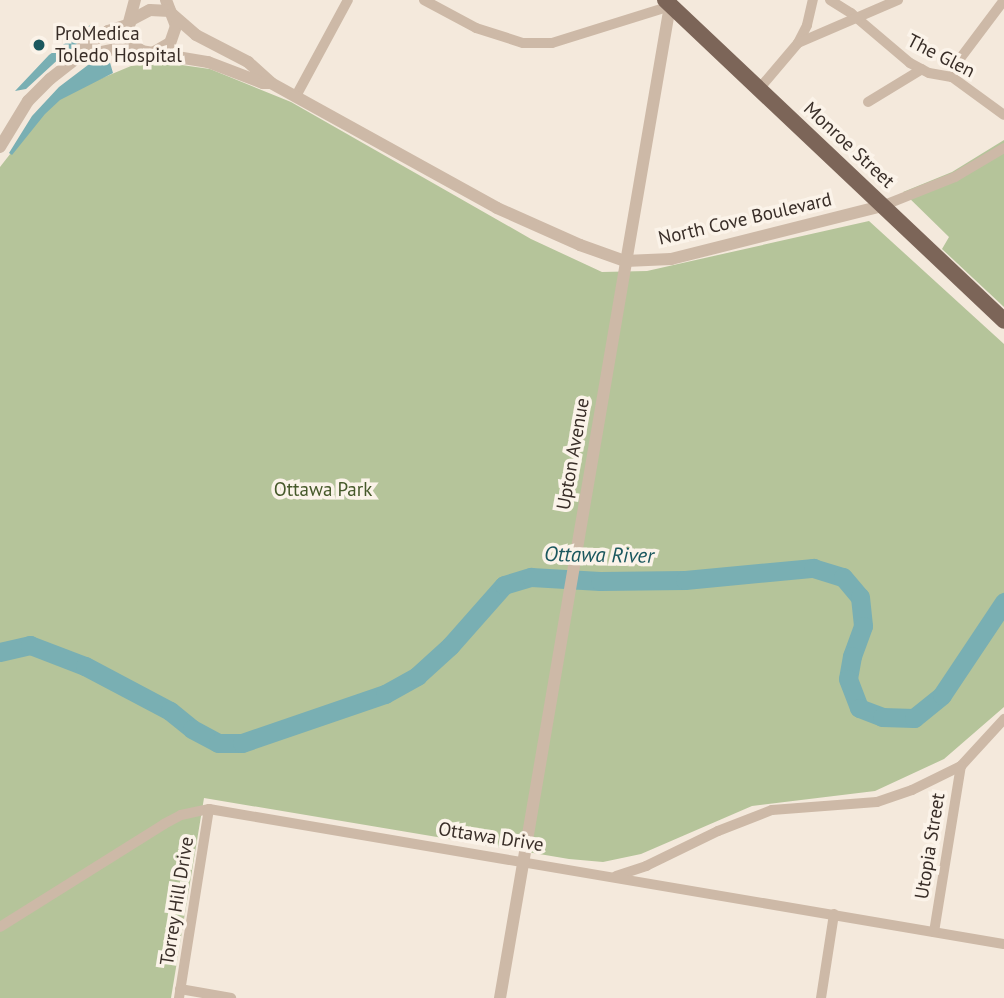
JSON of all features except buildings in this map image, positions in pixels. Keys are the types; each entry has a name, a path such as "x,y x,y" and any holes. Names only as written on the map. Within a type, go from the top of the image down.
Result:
{"main road":[{"name":"Monroe Street","path":"669,2 1004,321"}],"street":[{"path":"129,24 150,10 171,12 173,39 167,46 150,53 131,43 129,24 135,0"},
{"path":"296,96 348,0"},
{"path":"424,0 476,28 523,43 552,43 669,2"},
{"path":"759,89 799,43 813,0"},
{"name":"The Glen","path":"830,0 857,19 882,43 922,69 952,77 1004,115"},
{"path":"799,43 898,0"},
{"path":"952,77 959,60 1004,0"},
{"name":"Upton Avenue","path":"500,998 669,2"},
{"name":"North Cove Boulevard","path":"171,12 196,35 248,62 271,83 497,208 580,246 625,261 671,259 882,206 955,177 1004,148"},
{"name":"North Cove Boulevard","path":"78,57 80,48 129,24"},
{"name":"North Cove Boulevard","path":"0,147 28,101 78,57 116,49 150,53 208,62 263,83 271,83"},
{"path":"868,102 922,69"},
{"path":"614,876 646,866 718,831 772,810 877,802 961,766 1004,719"},
{"name":"Utopia Street","path":"934,932 961,766"},
{"name":"Ottawa Drive","path":"0,927 164,824 181,815 209,809 523,860 1004,944"},
{"name":"Torrey Hill Drive","path":"179,994 209,809"},
{"path":"821,998 834,914"},
{"path":"179,994 231,998"}],"green space":[{"name":"Ottawa Park","path":"167,63 210,69 291,102 531,239 602,272 647,271 869,221 1004,344 1004,707 944,759 875,791 752,806 641,854 603,862 569,859 204,798 171,998 0,998 0,167 46,108 76,89 131,66"},
{"path":"1004,140 1004,307 942,249 949,237 903,192 952,172"}],"water":[{"path":"93,23 98,33 64,54 26,89 15,91 49,55"},
{"path":"109,59 113,73 60,100 12,155 9,153 32,116 59,87 88,65"}],"waterway":[{"name":"Ottawa River","path":"0,652 30,645 85,666 170,711 192,729 218,743 242,743 385,694 417,676 450,646 504,585 531,577 600,581 685,580 813,568 843,577 860,597 863,626 852,656 848,679 859,708 882,717 914,718 942,695 1004,602"}],"place":[{"name":"ProMedica Toledo Hospital","path":"39,45"}]}
